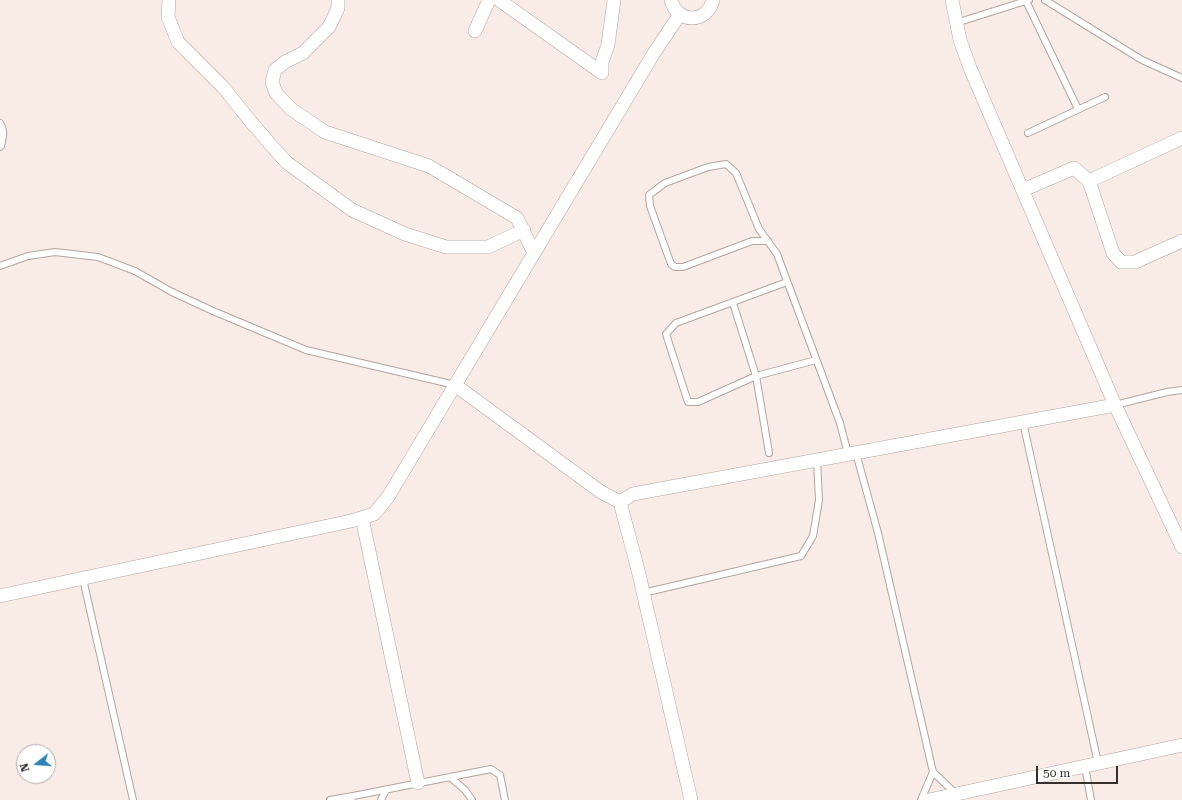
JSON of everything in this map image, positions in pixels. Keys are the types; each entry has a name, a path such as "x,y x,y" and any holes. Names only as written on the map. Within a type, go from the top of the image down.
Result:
{"street":[{"path":"169,0 168,17 178,42 223,88 286,162 352,210 405,234 446,246 488,247 524,230"},
{"path":"338,0 338,8 329,27 303,53 285,62 275,70 272,82 276,93 291,109 325,132 429,166 517,218 534,253"},
{"path":"475,31 489,0"},
{"path":"498,0 602,73 602,62 608,45 614,0"},
{"path":"671,0 675,10 680,14 691,18 703,15 711,7 713,0"},
{"path":"952,0 960,40 970,68 1115,405 1182,547"},
{"path":"0,596 362,518 374,514 388,497 654,53 680,14"},
{"path":"1089,181 1182,138"},
{"path":"1023,190 1074,168 1089,181 1113,253 1121,262 1135,262 1182,241"},
{"path":"455,385 601,492 620,502 643,593 691,800"},
{"path":"620,502 633,494 1115,405"},
{"path":"362,518 418,783"},
{"path":"929,800 1182,745"}],"lane":[{"path":"956,23 1028,0 1078,109"},
{"path":"1045,0 1142,60 1182,78"},
{"path":"1028,133 1105,97"},
{"path":"0,123 4,137 2,146 0,147"},
{"path":"768,241 752,241 683,267 675,267 671,264 650,206 649,195 665,183 708,167 726,164 736,173 759,229 768,241 777,254 852,454 878,532 933,772 956,794"},
{"path":"0,266 28,256 55,252 98,257 135,271 172,292 213,311 306,350 455,385"},
{"path":"787,282 676,323 666,334 688,402 698,402 756,376 816,360"},
{"path":"733,302 756,376 769,453"},
{"path":"1115,405 1167,392 1182,390"},
{"path":"1023,422 1091,765 1091,800"},
{"path":"643,593 801,556 813,536 819,500 817,460"},
{"path":"83,578 133,800"},
{"path":"330,800 352,798 418,783 491,769 500,775 505,800"},
{"path":"921,800 933,772"},
{"path":"450,777 465,790 472,800"},
{"path":"381,800 386,790"}]}
